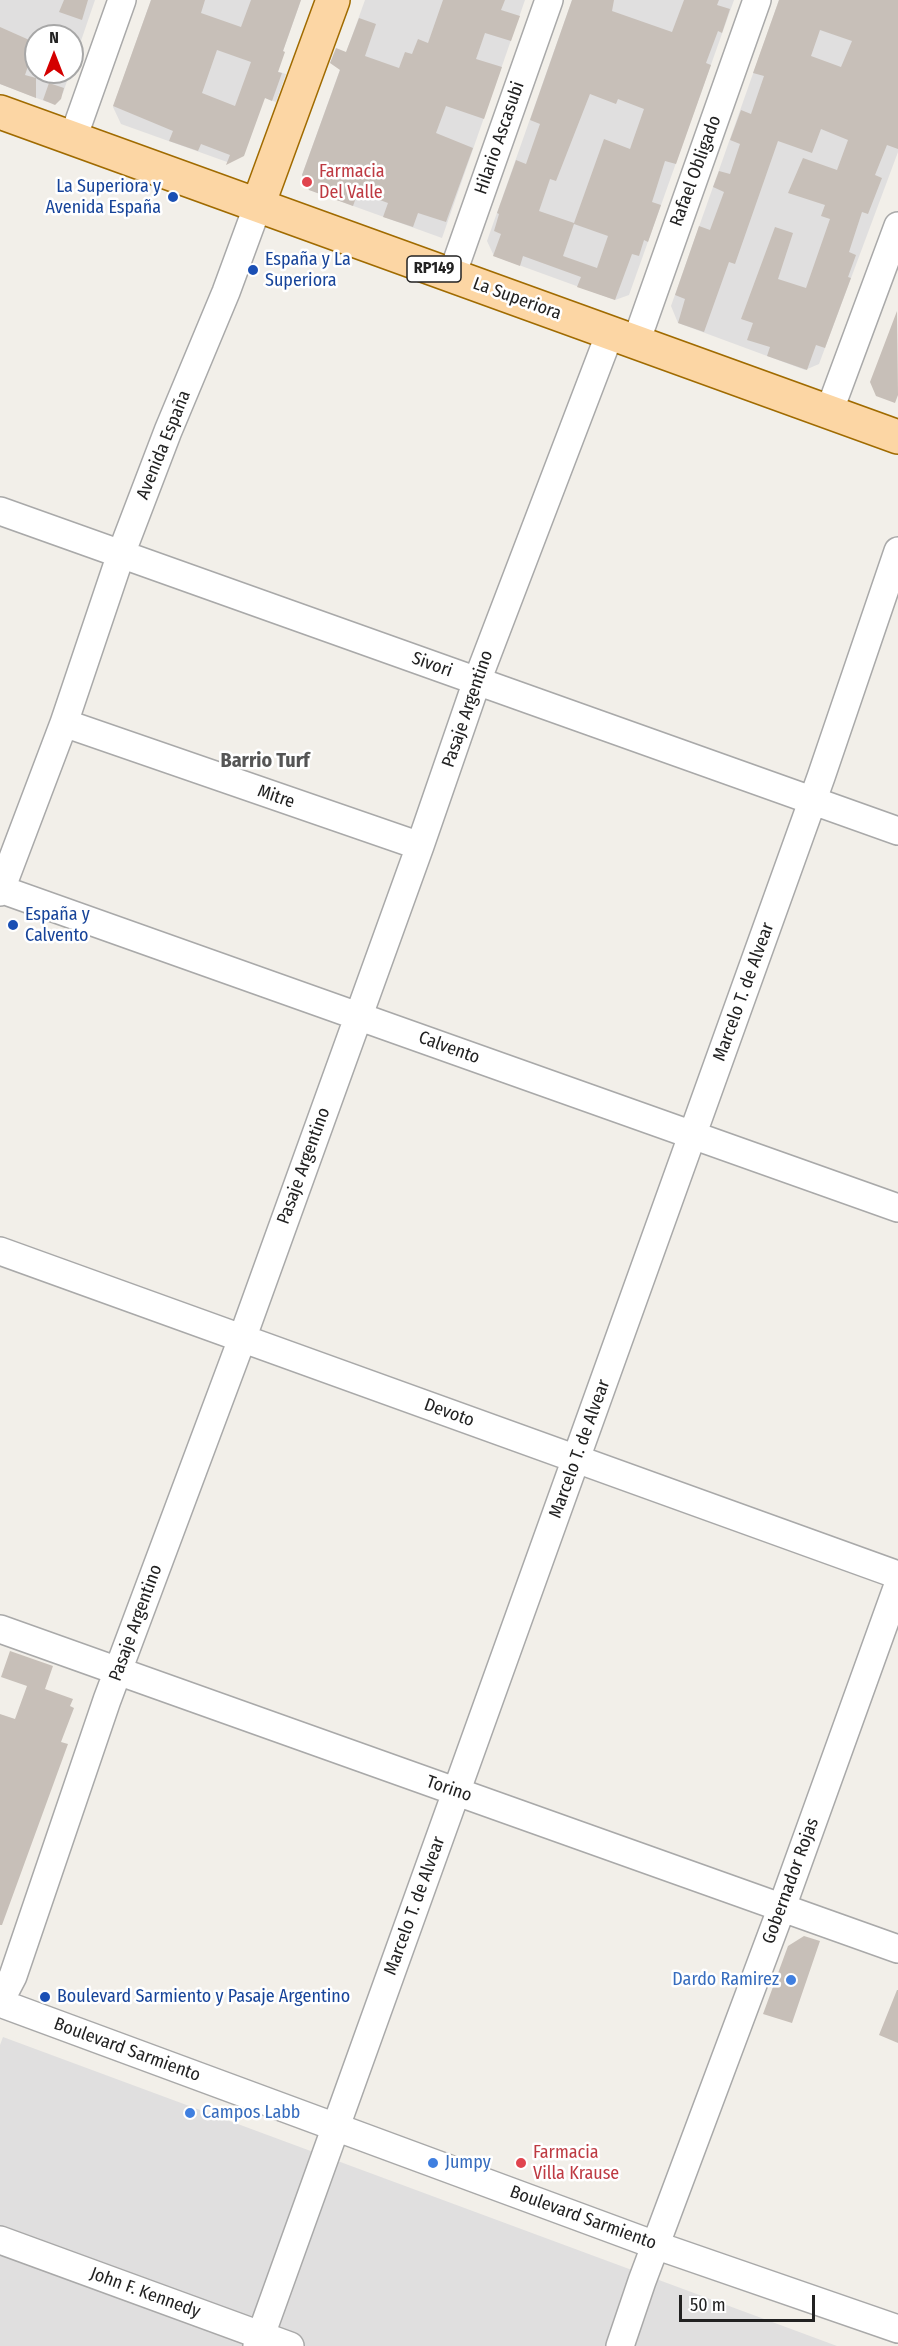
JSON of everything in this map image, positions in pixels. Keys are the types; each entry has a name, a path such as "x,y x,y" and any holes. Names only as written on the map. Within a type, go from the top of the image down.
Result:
{"main road":[{"name":"Avenida España","path":"258,205 333,0"},
{"name":"La Superiora","path":"0,112 898,437"}],"street":[{"path":"73,138 122,0"},
{"name":"Hilario Ascasubi","path":"452,275 549,0"},
{"name":"Rafael Obligado","path":"623,337 757,0"},
{"name":"Avenida España","path":"0,890 64,723 121,554 168,431 226,292 258,205"},
{"path":"829,412 898,226"},
{"name":"Pasaje Argentino","path":"0,2002 13,1976 118,1671 242,1339 420,846 477,681 623,337"},
{"name":"Sivori","path":"0,511 898,831"},
{"name":"Marcelo T. de Alvear","path":"259,2341 813,800 898,551"},
{"name":"Mitre","path":"64,723 420,846"},
{"name":"Calvento","path":"0,890 898,1208"},
{"name":"Devoto","path":"0,1251 898,1575"},
{"name":"Gobernador Rojas","path":"620,2346 898,1585"},
{"name":"Torino","path":"0,1629 898,1949"},
{"name":"Boulevard Sarmiento","path":"0,2002 656,2245 898,2329"},
{"name":"John F. Kennedy","path":"0,2240 259,2341 290,2346"}],"shaded area":[{"path":"0,0 95,0 84,32 84,24 24,24 24,84 66,84 63,93 47,102 0,84"},
{"path":"151,0 301,0 276,71 286,74 276,102 265,98 230,163 121,124 113,107"},
{"path":"365,0 525,0 442,238 309,190 302,175"},
{"path":"572,0 734,0 629,295 615,300 494,256 487,241"},
{"path":"779,0 898,0 898,152 819,364 805,370 678,323 671,306"},
{"path":"3,2037 837,2346 0,2346 0,2045"}],"building":[{"path":"64,0 88,0 82,20 59,12"},
{"path":"151,0 205,0 201,13 241,27 251,0 301,0 283,51 285,52 278,72 282,73 272,101 265,98 244,156 226,165 230,155 201,144 198,151 169,141 173,131 113,106","holes":["217,50 251,62 235,106 202,93"]},
{"path":"443,0 505,0 501,10 520,16 511,41 485,33 476,59 502,67 484,119 446,106 436,133 473,148 446,222 418,213 413,227 383,217 388,203 358,192 353,206 309,190 302,175 340,70 330,63 336,48 346,52 359,18 376,24 365,56 399,68 405,52 412,54 418,39 428,43"},
{"path":"572,0 614,0 612,11 672,32 684,0 719,0 717,5 730,9 722,33 718,31 706,63 711,65 676,164 665,161 652,202 661,205 648,242 644,240 639,256 632,254 615,300 577,287 581,277 523,256 520,266 493,256 501,234 494,231 499,214 497,213 516,160 526,164 540,124 530,120","holes":["590,94 616,104 618,99 644,109 630,149 604,139 574,223 539,211 550,179 556,181","574,224 608,236 597,268 563,256"]},
{"path":"779,0 898,0 898,149 887,145 875,175 882,178 868,214 862,212 849,252 856,255 848,277 851,278 825,348 816,345 807,370 767,356 770,347 747,340 753,323 741,319 775,227 793,233 778,279 806,288 830,219 821,216 825,205 788,193 803,158 837,170 848,140 821,129 812,153 778,141 735,264 729,262 704,332 678,323 685,299 675,295 699,226 710,230 724,192 713,187 719,171 730,174 740,144 730,140 741,110 751,114 764,76 753,73","holes":["820,30 852,41 841,67 811,56"]},
{"path":"0,27 24,38 24,84 36,84 36,98 0,84"},
{"path":"49,84 64,88 61,99 55,105 43,100"},
{"path":"897,311 898,395 895,403 876,396 870,382"},
{"path":"10,1651 53,1666 45,1689 73,1699 70,1706 74,1708 61,1742 68,1744 2,1925 0,1925 0,1714 15,1719 27,1686 1,1677"},
{"name":"Dardo Ramirez","path":"804,1936 820,1941 792,2023 763,2014 788,1946"},
{"path":"898,1990 898,2043 879,2035"}],"place":[{"name":"Farmacia Del Valle","path":"307,182"},
{"name":"La Superiora y Avenida España","path":"173,197"},
{"name":"España y La Superiora","path":"253,270"},
{"name":"España y Calvento","path":"13,925"},
{"name":"Dardo Ramirez","path":"791,1980"},
{"name":"Boulevard Sarmiento y Pasaje Argentino","path":"45,1997"},
{"name":"Campos Labb","path":"190,2113"},
{"name":"Jumpy","path":"433,2163"},
{"name":"Farmacia Villa Krause","path":"521,2163"}],"district":[{"name":"Barrio Turf","path":"265,761"}]}
